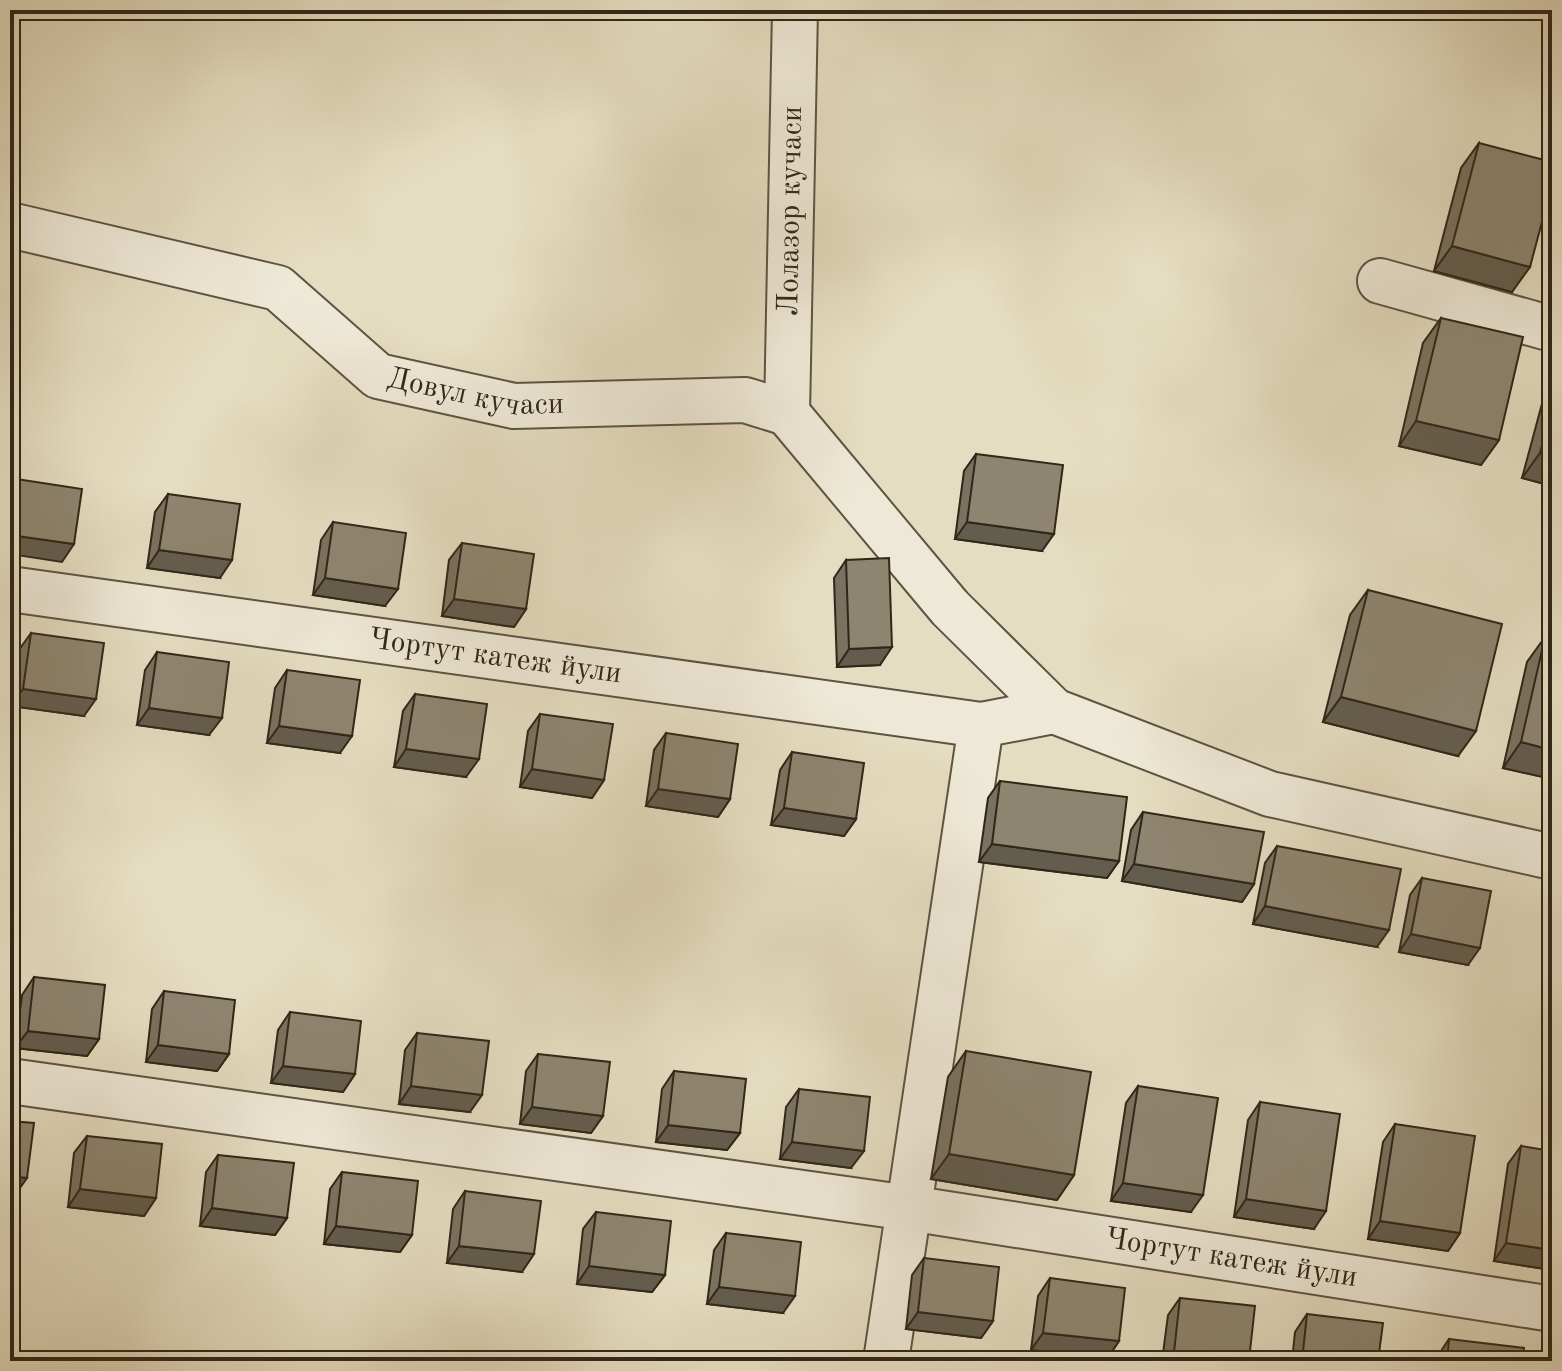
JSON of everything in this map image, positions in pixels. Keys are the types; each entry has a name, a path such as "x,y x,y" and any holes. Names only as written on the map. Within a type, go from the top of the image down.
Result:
{"street":[{"name":"Лолазор кучаси","path":"787,413 795,10"},
{"name":"Довул кучаси","path":"10,225 278,288 378,376 514,406 745,400 787,413"},
{"path":"1380,281 1552,329"},
{"path":"787,413 950,608 1054,711 1270,794 1552,857"},
{"name":"Чортут катеж йули","path":"10,589 981,725 1054,711"},
{"path":"886,1361 981,725"},
{"name":"Чортут катеж йули","path":"10,1081 909,1208 1552,1309"}],"building":[{"path":"1479,143 1552,162 1552,184 1530,267 1452,246"},
{"path":"1441,318 1523,337 1499,440 1416,421"},
{"path":"1552,407 1552,456 1540,453"},
{"path":"976,454 1063,465 1054,534 967,522"},
{"path":"10,478 82,489 74,544 10,535"},
{"path":"168,494 240,504 232,560 159,550"},
{"path":"333,522 406,533 398,589 325,578"},
{"path":"462,543 534,554 526,609 454,599"},
{"path":"889,558 892,647 849,649 846,560"},
{"path":"1368,590 1502,624 1476,731 1341,697"},
{"path":"31,633 104,643 96,699 23,689"},
{"path":"1545,637 1552,638 1552,750 1521,742"},
{"path":"157,652 229,662 222,718 149,708"},
{"path":"287,670 360,680 352,736 279,726"},
{"path":"415,694 487,704 479,759 406,749"},
{"path":"540,714 613,724 604,780 532,769"},
{"path":"666,733 738,744 730,799 658,789"},
{"path":"792,752 864,763 856,819 784,808"},
{"path":"1000,781 1127,797 1119,861 992,844"},
{"path":"1143,812 1264,832 1254,884 1134,864"},
{"path":"1277,846 1401,869 1389,930 1265,906"},
{"path":"1422,878 1491,891 1480,948 1411,934"},
{"path":"34,977 105,985 99,1039 28,1031"},
{"path":"164,991 235,1000 229,1054 158,1045"},
{"path":"290,1012 361,1021 355,1074 283,1066"},
{"path":"417,1033 489,1041 482,1095 411,1086"},
{"path":"966,1051 1091,1072 1074,1175 949,1154"},
{"path":"538,1054 610,1062 603,1116 532,1107"},
{"path":"674,1071 746,1079 740,1133 668,1125"},
{"path":"1138,1086 1218,1098 1203,1195 1123,1183"},
{"path":"799,1089 870,1097 864,1151 792,1142"},
{"path":"1260,1102 1340,1114 1326,1211 1246,1199"},
{"path":"10,1121 34,1123 27,1178 10,1176"},
{"path":"1395,1124 1475,1136 1460,1233 1380,1221"},
{"path":"87,1136 162,1144 156,1198 80,1189"},
{"path":"1521,1146 1552,1151 1552,1250 1506,1243"},
{"path":"218,1155 294,1163 287,1218 212,1208"},
{"path":"342,1172 418,1181 412,1235 336,1226"},
{"path":"465,1191 541,1201 534,1254 459,1246"},
{"path":"596,1212 671,1221 665,1275 589,1266"},
{"path":"726,1233 801,1242 795,1296 719,1287"},
{"path":"924,1258 999,1267 993,1321 918,1312"},
{"path":"1050,1278 1125,1288 1119,1341 1043,1333"},
{"path":"1180,1298 1255,1306 1249,1360 1174,1352"},
{"path":"1307,1314 1383,1323 1378,1361 1302,1361"},
{"path":"1449,1339 1524,1348 1523,1361 1447,1361"}]}
